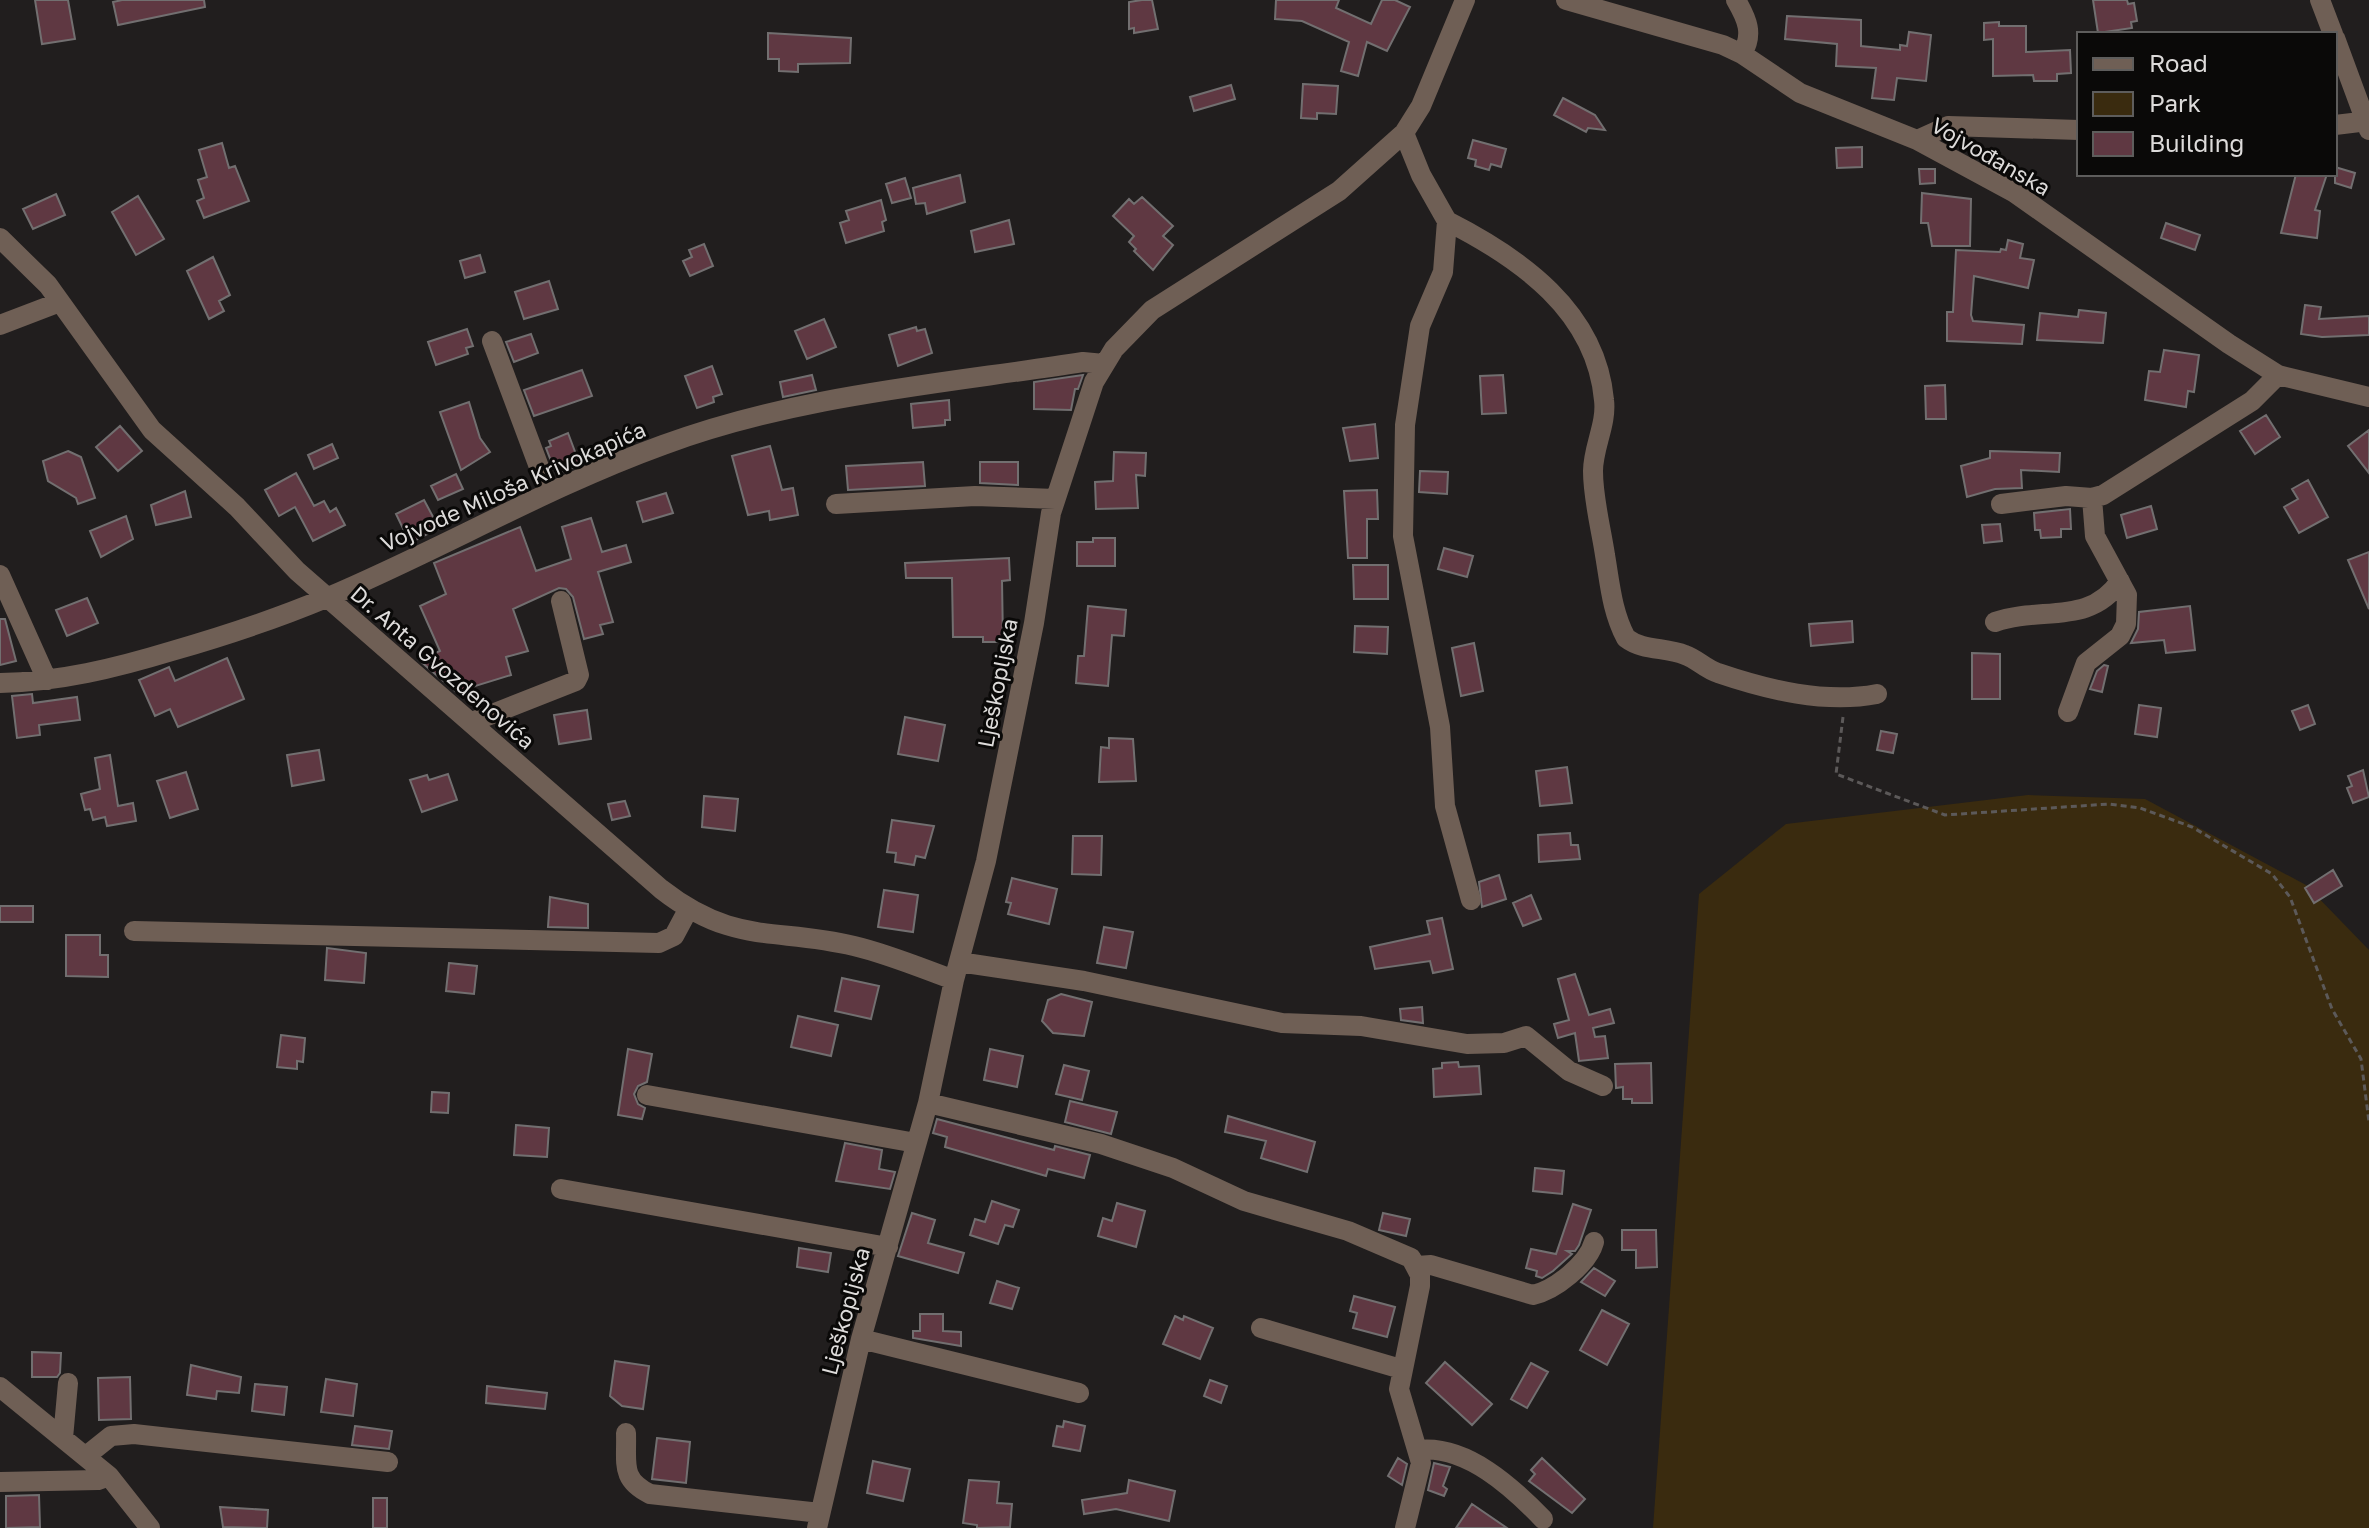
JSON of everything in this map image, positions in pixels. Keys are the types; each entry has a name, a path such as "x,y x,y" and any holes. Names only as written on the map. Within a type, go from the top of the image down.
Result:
{"street":[{"name":"Lješkopljska","path":"818,1520 861,1339 928,1103 956,971 986,861 1055,499 1086,402 1104,364 1130,329 1152,310 1339,191 1404,133 1421,106 1465,0"},
{"name":"Vojvođanska","path":"1566,0 1723,45 1742,54 1800,93 1917,140 2015,193 2278,375 2369,397"},
{"path":"1736,0 1749,34 1742,54"},
{"path":"2320,0 2332,32"},
{"path":"2337,44 2368,124 2337,125"},
{"path":"1917,140 1948,126 2077,130"},
{"path":"1404,133 1421,175 1447,221 1485,240 1542,284 1574,316 1586,336 1605,402 1593,472 1613,602 1626,638 1647,648 1688,656 1717,673 1816,697 1845,700 1877,694"},
{"path":"1447,221 1443,272 1420,326 1405,425 1403,536 1440,727 1445,806 1471,900"},
{"name":"Dr. Anta Gvozdenovića","path":"0,238 37,273 60,302 152,430 237,507 297,571 661,889 689,908 738,930 852,945 956,971 1084,981 1282,1023 1361,1026 1467,1044 1504,1043 1526,1036 1582,1080 1603,1086"},
{"path":"0,325 60,302"},
{"path":"492,341 548,491"},
{"name":"Vojvode Miloša Krivokapića","path":"0,683 47,680 129,664 230,634 327,597 548,491 721,424 798,405 1083,362 1104,364"},
{"path":"2001,504 2066,496 2092,498 2252,401 2278,375"},
{"path":"836,504 975,496 1055,499"},
{"path":"2068,712 2086,663 2124,632 2127,595 2095,536 2092,498"},
{"path":"0,575 47,680"},
{"path":"1995,622 2019,614 2084,611 2108,596 2120,581"},
{"path":"472,722 576,681 579,675 561,601"},
{"path":"134,931 659,943 674,936 689,908"},
{"path":"647,1095 916,1143"},
{"path":"928,1103 1101,1144 1173,1168 1244,1201 1392,1247 1411,1258 1417,1266 1420,1286 1401,1369 1401,1405 1419,1450 1419,1478 1405,1528"},
{"path":"561,1189 888,1247"},
{"path":"1417,1266 1431,1265 1533,1295 1545,1291 1581,1264 1594,1242"},
{"path":"1261,1328 1401,1369"},
{"path":"861,1339 1079,1393"},
{"path":"63,1438 68,1383"},
{"path":"0,1387 109,1476 150,1528"},
{"path":"626,1433 627,1474 634,1486 650,1494 818,1520"},
{"path":"86,1456 111,1436 134,1434 388,1462"},
{"path":"1419,1450 1457,1457 1484,1469 1506,1483 1543,1519"},
{"path":"0,1482 98,1480 109,1476"}],"path":[{"path":"1845,700 1836,774 1945,815 2109,804 2140,808 2192,827 2272,874 2290,897 2332,1009 2361,1059 2369,1122"}],"green space":[{"path":"2028,795 2145,799 2306,885 2369,950 2369,1528 1653,1528 1699,894 1786,824"}],"building":[{"path":"35,0 68,0 75,39 42,44"},
{"path":"204,0 205,7 118,25 113,2"},
{"path":"1152,0 1158,29 1134,33 1134,28 1129,29 1129,2"},
{"path":"1276,0 1339,0 1336,8 1371,24 1382,0 1395,0 1410,7 1387,51 1367,42 1358,76 1341,71 1349,42 1302,21 1275,19"},
{"path":"2093,0 2127,0 2128,4 2134,3 2137,21 2131,22 2132,28 2098,32"},
{"path":"1787,16 1861,20 1861,46 1900,50 1900,45 1907,46 1909,32 1931,35 1926,81 1897,78 1894,100 1872,98 1876,68 1836,66 1837,44 1785,39"},
{"path":"1999,22 1999,26 2026,26 2026,52 2070,50 2071,73 2057,74 2057,81 2034,81 2033,75 1993,76 1993,39 1984,40 1984,23"},
{"path":"768,33 851,38 850,63 798,64 798,72 779,71 779,59 768,59"},
{"path":"1303,84 1338,86 1336,114 1317,113 1317,119 1301,118"},
{"path":"1231,85 1235,99 1194,111 1190,97"},
{"path":"1563,98 1595,115 1605,130 1588,128 1586,132 1554,115"},
{"path":"1473,140 1506,149 1501,167 1491,164 1489,170 1475,166 1476,160 1468,158"},
{"path":"222,143 229,168 235,166 249,201 204,218 197,201 204,198 198,180 207,177 199,150"},
{"path":"1862,147 1862,167 1837,168 1836,148"},
{"path":"2337,168 2355,173 2351,188 2335,183"},
{"path":"1919,169 1935,169 1935,183 1920,184"},
{"path":"960,175 965,202 927,214 925,203 916,204 913,188"},
{"path":"2295,176 2326,176 2315,210 2320,211 2317,238 2281,233"},
{"path":"905,178 911,198 892,203 886,184"},
{"path":"1922,193 1971,199 1970,246 1932,246 1928,223 1921,223"},
{"path":"56,194 65,215 33,229 23,209"},
{"path":"138,196 164,239 136,255 112,212"},
{"path":"1142,197 1173,226 1163,236 1173,245 1153,270 1134,251 1136,249 1129,242 1134,236 1113,216 1129,199 1134,204"},
{"path":"881,200 886,220 882,222 884,231 846,243 840,223 849,220 846,211"},
{"path":"1009,220 1014,244 975,252 971,231"},
{"path":"2166,223 2200,235 2195,250 2161,238"},
{"path":"2008,240 2023,244 2020,258 2034,260 2028,288 1974,276 1971,315 1973,321 2024,325 2022,344 1947,341 1947,312 1953,312 1956,250 2000,252 2001,249 2006,250"},
{"path":"704,244 713,266 690,276 683,261 692,257 689,250"},
{"path":"480,255 485,272 465,278 460,261"},
{"path":"213,257 230,295 219,301 224,311 209,319 187,271"},
{"path":"549,281 558,309 524,319 515,292"},
{"path":"2305,305 2321,307 2319,319 2369,316 2369,335 2322,337 2301,334"},
{"path":"2079,310 2106,313 2103,343 2037,340 2040,313 2078,317"},
{"path":"824,319 836,347 807,359 795,331"},
{"path":"916,327 917,331 925,329 932,353 898,366 889,335"},
{"path":"467,329 473,346 466,348 468,354 436,365 428,342"},
{"path":"531,334 538,353 514,362 506,342"},
{"path":"2164,350 2199,355 2194,392 2188,391 2186,407 2145,400 2149,371 2160,372"},
{"path":"712,366 722,394 713,397 714,402 697,408 685,376"},
{"path":"582,370 592,396 534,416 524,390"},
{"path":"812,375 816,390 783,397 780,382"},
{"path":"1083,375 1078,389 1075,389 1071,410 1034,409 1034,382"},
{"path":"1503,375 1506,413 1482,414 1480,376"},
{"path":"1945,385 1946,419 1926,419 1925,386"},
{"path":"949,400 950,420 945,420 945,425 913,428 911,404"},
{"path":"469,402 480,438 490,452 461,470 440,412"},
{"path":"2266,415 2280,437 2255,454 2240,431"},
{"path":"1375,424 1378,458 1350,461 1343,428"},
{"path":"120,426 142,451 118,471 96,447"},
{"path":"2369,430 2369,473 2348,446"},
{"path":"568,433 580,465 556,474 546,448 551,446 549,441"},
{"path":"332,444 338,458 314,469 308,455"},
{"path":"770,446 782,490 793,488 798,515 770,520 769,511 748,515 732,456"},
{"path":"68,451 81,457 95,498 78,504 76,498 48,481 43,461"},
{"path":"1990,451 2060,453 2059,472 2021,470 2022,488 1995,489 1967,497 1961,466 1990,458"},
{"path":"1114,452 1146,453 1145,476 1136,475 1138,508 1096,509 1095,482 1113,481"},
{"path":"923,462 925,486 848,490 846,466"},
{"path":"980,462 1018,462 1018,485 980,483"},
{"path":"1420,471 1448,472 1447,494 1419,492"},
{"path":"296,473 314,506 324,501 330,512 336,508 345,525 313,541 295,507 279,516 265,490"},
{"path":"456,474 463,489 438,500 431,486"},
{"path":"2308,480 2328,517 2299,533 2284,507 2298,499 2292,489"},
{"path":"1377,490 1378,519 1367,519 1367,558 1348,558 1344,491"},
{"path":"185,491 191,517 156,525 151,505"},
{"path":"666,493 673,513 643,522 637,502"},
{"path":"424,500 439,528 410,543 396,514"},
{"path":"2151,506 2157,529 2127,538 2121,515"},
{"path":"2070,509 2071,529 2061,529 2061,537 2041,538 2040,530 2035,530 2034,513"},
{"path":"126,516 133,539 101,557 90,531"},
{"path":"591,518 602,552 626,545 631,562 598,572 613,622 600,625 603,634 584,639 573,597 566,589 559,588 513,609 528,651 506,657 511,675 456,692 419,660 440,651 420,606 446,594 434,563 520,527 536,571 571,559 562,527"},
{"path":"2000,524 2002,541 1984,543 1982,525"},
{"path":"1093,538 1115,538 1115,566 1077,566 1077,542 1093,542"},
{"path":"1444,548 1473,556 1467,577 1438,569"},
{"path":"2369,552 2369,609 2348,560"},
{"path":"1009,558 1010,580 1002,581 1003,642 983,642 983,637 953,637 952,578 906,578 905,563"},
{"path":"1353,565 1388,565 1388,599 1354,599"},
{"path":"87,598 98,623 67,636 56,610"},
{"path":"1088,606 1126,610 1124,636 1112,635 1108,686 1076,683 1078,656 1084,656"},
{"path":"2190,606 2195,650 2166,653 2164,640 2131,643 2138,629 2139,612"},
{"path":"0,619 5,619 16,661 0,665"},
{"path":"1852,621 1853,642 1811,646 1809,624"},
{"path":"1355,626 1388,627 1387,654 1354,652"},
{"path":"1474,643 1483,691 1461,696 1452,648"},
{"path":"1972,653 2000,654 2000,699 1972,699"},
{"path":"227,658 244,699 178,727 170,709 155,716 139,680 169,667 175,681"},
{"path":"2104,665 2108,666 2102,692 2090,689 2097,671"},
{"path":"32,694 33,703 77,697 80,720 39,725 40,735 17,738 12,696"},
{"path":"2139,705 2161,708 2157,737 2135,734"},
{"path":"2308,705 2315,724 2300,730 2292,711"},
{"path":"587,710 591,739 559,744 554,715"},
{"path":"905,717 945,725 938,761 898,754"},
{"path":"1881,731 1897,734 1893,753 1877,750"},
{"path":"1109,738 1133,739 1136,781 1099,782 1101,747 1109,748"},
{"path":"319,750 324,780 292,786 287,755"},
{"path":"110,755 118,806 133,803 136,821 107,826 105,817 93,820 90,809 85,810 81,794 100,789 95,758"},
{"path":"1567,767 1572,803 1540,806 1536,771"},
{"path":"2363,770 2369,797 2353,803 2347,788 2352,786 2348,776"},
{"path":"186,772 198,809 170,818 157,781"},
{"path":"448,774 457,800 422,812 410,780 427,775 429,780"},
{"path":"704,796 738,799 735,831 702,827"},
{"path":"625,801 630,816 612,820 608,804"},
{"path":"892,820 934,826 925,858 916,856 914,865 895,862 896,853 887,852"},
{"path":"1570,833 1571,845 1578,845 1580,859 1539,862 1538,835"},
{"path":"1073,836 1102,836 1101,875 1072,874"},
{"path":"2333,870 2342,886 2314,903 2305,888"},
{"path":"1499,875 1506,899 1482,907 1479,882"},
{"path":"1012,878 1057,889 1049,924 1008,914 1011,903 1006,902"},
{"path":"884,890 918,895 913,932 878,927"},
{"path":"1531,895 1541,919 1523,926 1513,903"},
{"path":"550,897 588,904 588,928 548,927"},
{"path":"0,906 33,906 33,922 0,922"},
{"path":"1442,918 1453,969 1433,973 1430,961 1375,969 1370,947 1430,934 1427,921"},
{"path":"1104,927 1133,932 1126,968 1097,963"},
{"path":"66,935 100,935 100,955 108,955 108,977 66,976"},
{"path":"327,948 366,953 364,983 325,980"},
{"path":"449,963 477,966 474,994 446,991"},
{"path":"1575,974 1589,1015 1610,1009 1614,1023 1593,1028 1595,1037 1605,1036 1608,1058 1579,1061 1575,1033 1558,1038 1554,1024 1569,1020 1558,979"},
{"path":"842,978 879,986 871,1019 835,1011"},
{"path":"1061,994 1092,1002 1084,1036 1053,1033 1042,1021 1048,1000"},
{"path":"1422,1007 1423,1023 1401,1020 1400,1009"},
{"path":"798,1016 838,1025 831,1056 791,1047"},
{"path":"281,1035 305,1038 303,1062 297,1061 297,1069 277,1067"},
{"path":"628,1049 652,1054 647,1082 638,1086 634,1094 638,1104 645,1108 642,1119 618,1115"},
{"path":"990,1049 1023,1056 1017,1087 984,1080"},
{"path":"1458,1062 1459,1067 1479,1066 1481,1094 1434,1097 1433,1069 1442,1068 1442,1063"},
{"path":"1651,1063 1652,1103 1632,1103 1632,1099 1623,1099 1623,1087 1616,1088 1615,1064"},
{"path":"1064,1065 1089,1071 1082,1100 1056,1094"},
{"path":"432,1092 449,1093 448,1113 431,1112"},
{"path":"1070,1101 1117,1112 1111,1134 1065,1122"},
{"path":"1228,1116 1315,1142 1307,1172 1261,1158 1266,1141 1225,1132"},
{"path":"937,1119 1054,1150 1055,1146 1090,1155 1084,1178 1048,1169 1046,1176 945,1147 947,1137 933,1133"},
{"path":"516,1125 549,1128 547,1157 514,1155"},
{"path":"845,1143 882,1150 879,1169 895,1172 890,1189 836,1181"},
{"path":"1535,1168 1564,1171 1562,1194 1533,1191"},
{"path":"992,1201 1019,1210 1013,1227 1005,1225 998,1244 970,1235 975,1219 985,1222"},
{"path":"1117,1203 1145,1211 1136,1247 1098,1236 1103,1218 1112,1221"},
{"path":"1573,1204 1591,1210 1579,1245 1575,1251 1567,1251 1572,1254 1553,1271 1542,1278 1536,1276 1537,1271 1526,1268 1531,1249 1556,1254"},
{"path":"912,1213 935,1220 928,1243 964,1253 958,1273 898,1256"},
{"path":"1383,1213 1410,1219 1406,1236 1379,1230"},
{"path":"1622,1230 1656,1230 1657,1267 1636,1268 1636,1250 1622,1250"},
{"path":"799,1248 831,1253 828,1272 797,1267"},
{"path":"1594,1268 1615,1281 1605,1296 1581,1282"},
{"path":"997,1281 1019,1288 1012,1309 990,1303"},
{"path":"1354,1296 1395,1307 1387,1337 1353,1328 1357,1313 1350,1311"},
{"path":"1602,1310 1629,1324 1607,1365 1580,1350"},
{"path":"920,1314 943,1314 943,1331 961,1332 961,1346 913,1338 913,1331 920,1331"},
{"path":"1175,1316 1183,1320 1184,1316 1213,1328 1200,1359 1163,1344"},
{"path":"32,1352 61,1353 57,1377 32,1377"},
{"path":"615,1361 649,1366 643,1409 622,1406 610,1396"},
{"path":"1445,1362 1492,1404 1472,1425 1426,1383"},
{"path":"1531,1363 1548,1372 1527,1408 1511,1399"},
{"path":"191,1365 241,1377 239,1393 217,1391 216,1399 187,1395"},
{"path":"130,1377 131,1419 99,1420 98,1378"},
{"path":"326,1379 357,1384 353,1416 321,1412"},
{"path":"1210,1380 1227,1386 1221,1403 1204,1396"},
{"path":"255,1384 287,1387 284,1415 252,1411"},
{"path":"487,1386 547,1393 545,1409 486,1403"},
{"path":"1064,1421 1085,1426 1080,1451 1053,1446 1057,1426 1063,1427"},
{"path":"355,1426 392,1431 389,1449 352,1445"},
{"path":"657,1438 690,1442 686,1483 652,1479"},
{"path":"1398,1458 1407,1464 1402,1485 1388,1476"},
{"path":"1542,1458 1585,1499 1572,1513 1529,1481 1535,1474 1531,1470"},
{"path":"873,1461 910,1469 903,1501 867,1493"},
{"path":"1434,1463 1450,1467 1443,1486 1447,1489 1444,1496 1428,1490"},
{"path":"969,1480 999,1482 997,1503 1012,1504 1010,1527 977,1528 977,1525 963,1523"},
{"path":"1129,1480 1175,1491 1169,1521 1116,1509 1084,1514 1082,1500 1127,1493"},
{"path":"39,1495 40,1527 6,1528 6,1496"},
{"path":"373,1498 387,1498 387,1528 373,1528"},
{"path":"1472,1504 1507,1528 1456,1528"},
{"path":"220,1507 268,1510 267,1528 223,1527"}]}
